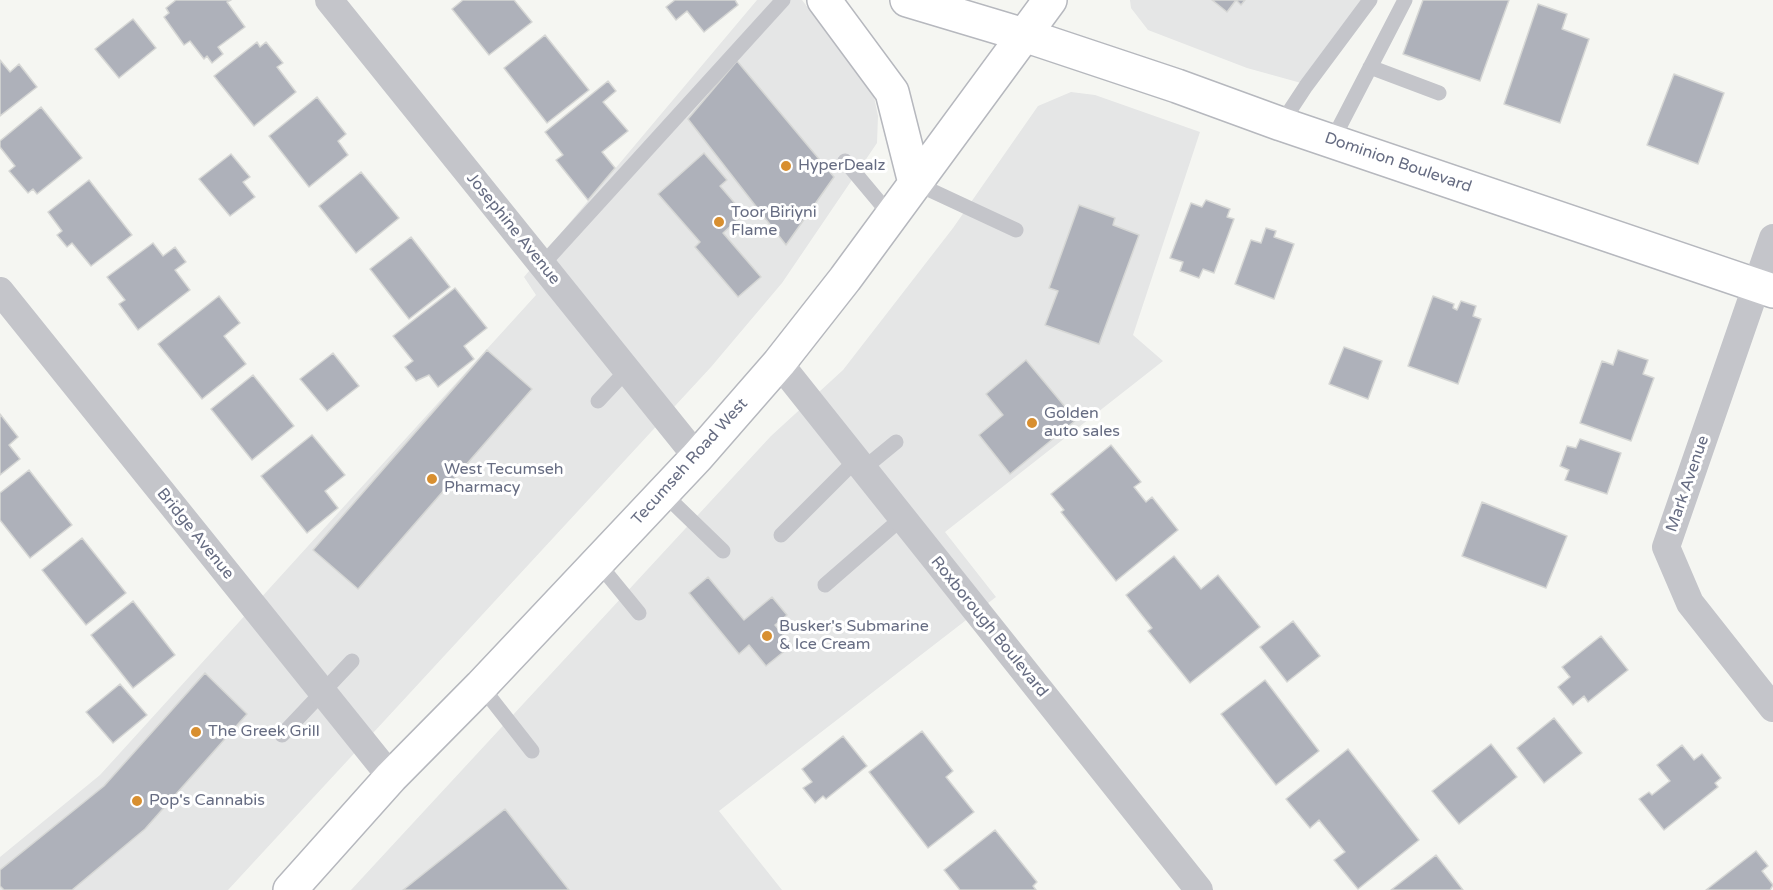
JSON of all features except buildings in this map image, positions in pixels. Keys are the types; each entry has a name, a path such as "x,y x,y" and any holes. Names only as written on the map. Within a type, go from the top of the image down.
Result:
{"main road":[{"path":"824,0 892,92 915,183"},
{"name":"Dominion Boulevard","path":"907,0 1024,35 1177,86 1281,124 1765,288"},
{"name":"Tecumseh Road West","path":"290,890 391,777 481,686 697,457 778,363 891,216 1050,0"}],"street":[{"name":"Josephine Avenue","path":"330,0 697,457"},
{"name":"Mark Avenue","path":"1773,238 1765,288 1666,547 1690,603 1773,708"},
{"name":"Bridge Avenue","path":"0,291 391,777"},
{"name":"Roxborough Boulevard","path":"778,363 1199,890"}],"lane":[{"path":"542,265 783,0"},
{"path":"1281,124 1306,86 1370,0"},
{"path":"1332,141 1405,0"},
{"path":"1370,67 1439,93"},
{"path":"845,161 891,216"},
{"path":"915,183 1016,230"},
{"path":"598,400 627,370"},
{"path":"781,535 860,464 896,442"},
{"path":"663,493 723,551"},
{"path":"825,585 902,518"},
{"path":"597,563 639,612"},
{"path":"282,735 351,661"},
{"path":"481,686 532,751"}],"shaded area":[{"path":"757,0 802,0 873,92 878,116 877,143 782,283 711,367 228,890 0,890 0,857 100,775 536,295 524,277"},
{"path":"1130,0 1374,0 1312,86 1247,68 1148,30 1131,8"},
{"path":"1071,92 1095,95 1200,132 1133,335 1163,361 945,532 996,597 719,811 782,890 351,890 771,436 843,370 953,228 1038,106"}],"place":[{"name":"HyperDealz","path":"786,166"},
{"name":"Toor Biriyni Flame","path":"719,222"},
{"name":"Golden auto sales","path":"1032,423"},
{"name":"West Tecumseh Pharmacy","path":"432,479"},
{"name":"Busker's Submarine & Ice Cream","path":"767,636"},
{"name":"The Greek Grill","path":"196,732"},
{"name":"Pop's Cannabis","path":"137,801"}]}
